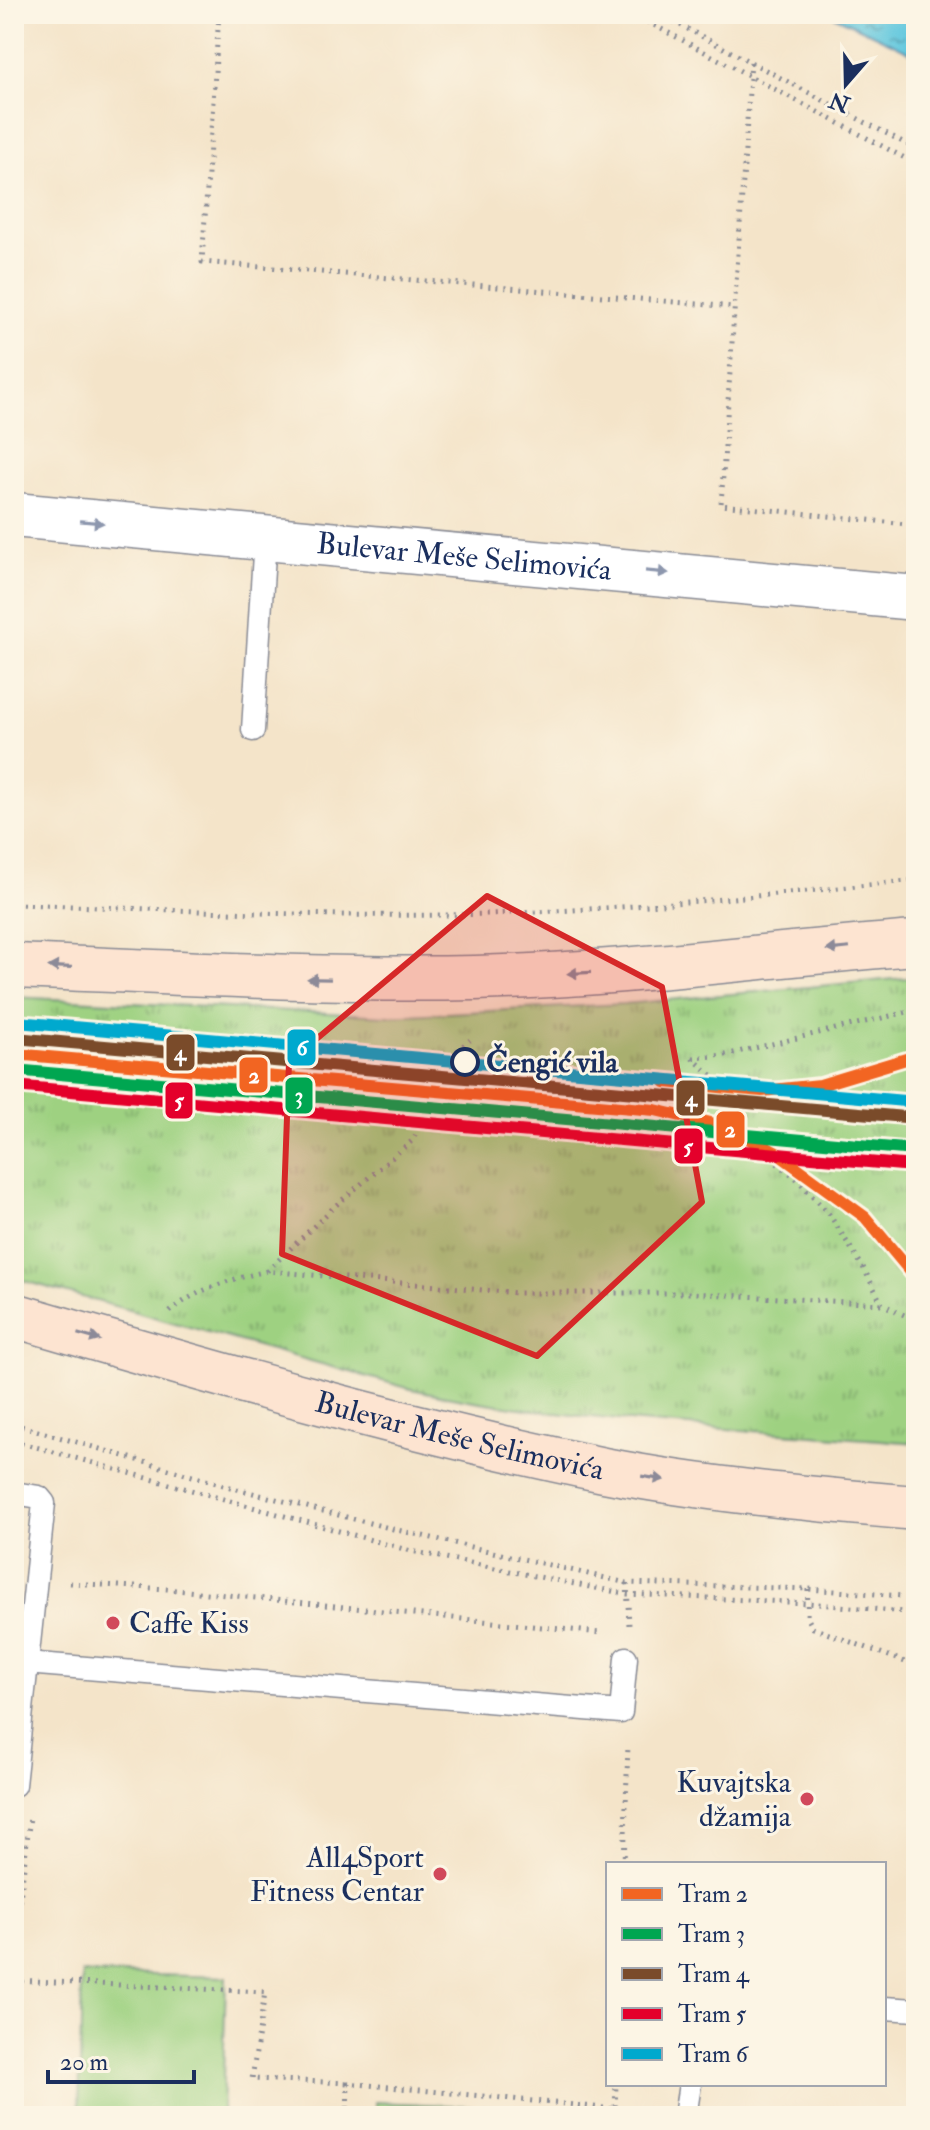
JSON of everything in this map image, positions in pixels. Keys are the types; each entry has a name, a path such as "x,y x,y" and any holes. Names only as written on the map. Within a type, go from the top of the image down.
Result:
{"main road":[{"path":"14,966 317,979 477,978 602,972 916,943"},
{"name":"Bulevar Meše Selimovića","path":"14,1315 320,1402 606,1470 713,1487 916,1508"}],"street":[{"name":"Bulevar Meše Selimovića","path":"14,515 916,598"}],"lane":[{"path":"253,730 265,538"},
{"path":"14,1493 39,1497 44,1503 14,1785"},
{"path":"26,1663 621,1712 628,1646"},
{"path":"886,2008 916,2010"},
{"path":"690,2086 686,2110 690,2116"}],"path":[{"path":"219,14 202,262 733,307"},
{"path":"633,14 916,164"},
{"path":"659,14 916,149"},
{"path":"751,62 721,505 916,525"},
{"path":"14,904 284,913 486,914 726,900 916,880"},
{"path":"882,1304 863,1267 829,1214 795,1177 732,1129 727,1088 692,1058 725,1055 916,1010"},
{"path":"267,1271 335,1206 413,1140 453,1054 470,1040"},
{"path":"138,1351 173,1309 198,1293 228,1280 267,1271 517,1293 691,1293 882,1304 916,1321"},
{"path":"14,1424 252,1493 627,1583 808,1589 916,1597"},
{"path":"14,1441 411,1551 627,1594 807,1603 916,1613"},
{"path":"38,1580 167,1589 614,1634"},
{"path":"627,1583 628,1646"},
{"path":"808,1589 807,1617 813,1628 916,1666"},
{"path":"14,1980 265,1992 252,2079 348,2083 615,2109 625,2116"},
{"path":"347,2116 348,2083"},
{"path":"615,2109 616,2086"}],"highlighted area":[{"path":"487,896 662,987 702,1202 537,1356 282,1254 289,1062"}],"green space":[{"path":"916,977 916,1443 662,1424 473,1401 411,1389 14,1278 14,997 387,1016 624,1004"},
{"path":"82,1973 226,1977 222,2116 79,2116"},
{"path":"375,2102 494,2107 493,2116 375,2116"}],"water":[{"path":"830,14 916,14 916,55"}],"tram line":[{"name":"6","path":"17,1022 916,1102"},
{"name":"4","path":"15,1038 916,1118"},
{"name":"2","path":"14,1054 655,1110 724,1126 777,1153 865,1217 916,1278"},
{"name":"2","path":"665,1082 762,1091 820,1085 916,1056"},
{"name":"3","path":"14,1070 915,1150"},
{"name":"5","path":"14,1086 913,1166"}],"place":[{"name":"Čengić vila","path":"465,1062"},
{"name":"Caffe Kiss","path":"113,1623"},
{"name":"Kuvajtska džamija","path":"807,1799"},
{"name":"All4Sport Fitness Centar","path":"440,1874"}]}
